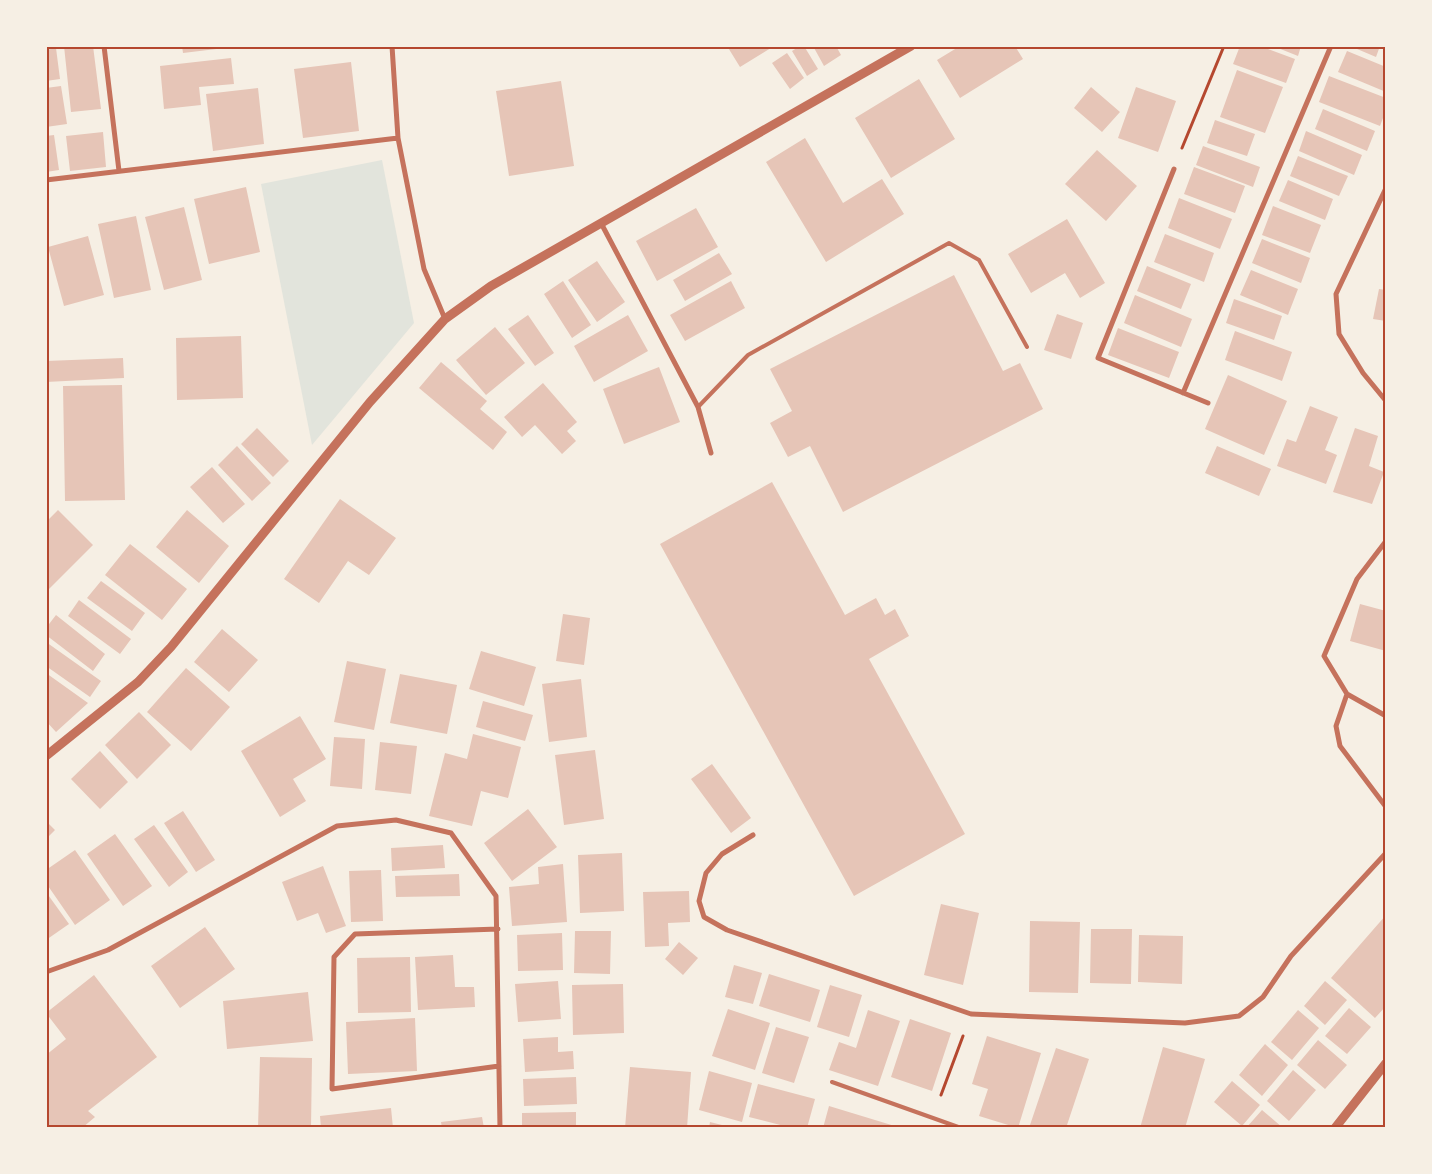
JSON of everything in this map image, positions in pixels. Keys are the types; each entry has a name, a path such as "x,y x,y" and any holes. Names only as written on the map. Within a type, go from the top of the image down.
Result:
{"street":[{"path":"104,46 119,171"},
{"path":"392,46 398,138 424,269 445,319"},
{"path":"46,756 138,682 171,647 370,402 445,319 491,286 600,222 911,46"},
{"path":"1183,393 1330,46"},
{"path":"46,180 398,138"},
{"path":"1174,170 1098,358 1208,403"},
{"path":"1386,188 1336,294 1339,334 1363,373 1386,401"},
{"path":"600,222 698,407 711,453"},
{"path":"1386,541 1357,579 1324,656 1347,694 1386,716"},
{"path":"1347,694 1336,726 1340,746 1386,807"},
{"path":"46,972 108,950 337,826 396,820 451,833 496,896 500,1128"},
{"path":"753,835 722,854 706,873 698,901 704,917 726,930 971,1014 1185,1022 1238,1016 1263,997 1291,956 1386,853"},
{"path":"498,929 355,934 334,957 332,1089 499,1066"},
{"path":"1335,1128 1386,1063"}],"lane":[{"path":"698,407 748,355 949,243 979,260 1027,347"},
{"path":"832,1082 962,1128"}],"path":[{"path":"1174,170 1224,46"},
{"path":"932,1117 971,1014"}],"shaded area":[{"path":"382,160 414,323 312,445 261,184"}],"building":[{"path":"64,46 93,46 101,109 71,112"},
{"path":"182,46 233,46 233,47 183,53"},
{"path":"727,46 774,46 740,67"},
{"path":"800,46 804,46 818,69 807,76 792,51"},
{"path":"813,46 836,46 841,55 824,66"},
{"path":"960,46 1015,46 1023,59 960,98 937,60"},
{"path":"1240,46 1260,46 1295,59 1286,83 1233,64"},
{"path":"1273,46 1301,46 1298,56"},
{"path":"1350,46 1380,46 1376,57"},
{"path":"56,48 60,79 46,81 46,50"},
{"path":"1347,51 1386,67 1386,92 1338,72"},
{"path":"787,53 804,78 790,89 772,63"},
{"path":"231,58 234,84 199,87 201,105 164,109 160,66"},
{"path":"351,62 359,131 303,138 294,69"},
{"path":"1237,70 1283,87 1265,133 1220,117"},
{"path":"1329,76 1386,98 1386,110 1380,126 1319,102"},
{"path":"919,79 955,139 891,178 855,118"},
{"path":"561,81 574,166 509,176 496,91"},
{"path":"61,86 67,124 46,127 46,88"},
{"path":"1091,87 1120,112 1102,132 1074,108"},
{"path":"1136,87 1176,101 1158,152 1118,138"},
{"path":"258,88 264,144 213,151 206,94"},
{"path":"1323,109 1375,131 1367,151 1315,129"},
{"path":"1215,120 1255,134 1247,156 1207,143"},
{"path":"1306,131 1362,155 1354,175 1299,151"},
{"path":"103,132 106,167 70,171 66,136"},
{"path":"54,135 59,170 46,172 46,136"},
{"path":"805,138 843,203 882,179 904,214 826,262 766,162"},
{"path":"1203,146 1260,167 1253,187 1196,165"},
{"path":"1097,150 1137,186 1106,221 1065,184"},
{"path":"1298,156 1348,176 1339,196 1290,176"},
{"path":"1194,167 1245,186 1235,213 1184,194"},
{"path":"1288,180 1333,199 1325,220 1279,201"},
{"path":"246,187 260,252 209,264 194,199"},
{"path":"1179,198 1232,219 1220,249 1168,228"},
{"path":"1273,206 1321,225 1310,253 1262,235"},
{"path":"184,207 202,280 164,290 145,217"},
{"path":"696,208 718,247 657,281 636,241"},
{"path":"136,216 151,290 114,298 98,224"},
{"path":"1067,219 1105,283 1080,298 1065,273 1031,293 1008,254"},
{"path":"1165,234 1214,253 1204,282 1154,262"},
{"path":"88,236 104,295 64,306 48,247"},
{"path":"1262,239 1310,258 1301,283 1252,263"},
{"path":"719,253 732,274 685,301 673,280"},
{"path":"597,261 625,302 597,322 568,280"},
{"path":"1147,266 1191,284 1181,309 1137,291"},
{"path":"1251,270 1298,289 1288,315 1240,295"},
{"path":"954,275 1003,371 1020,363 1043,409 843,512 810,446 788,457 770,423 792,411 770,369"},
{"path":"563,281 591,325 572,338 544,294"},
{"path":"731,281 745,308 685,341 670,315"},
{"path":"1379,289 1386,290 1386,321 1373,319"},
{"path":"1135,295 1192,319 1181,347 1124,323"},
{"path":"1234,299 1282,316 1274,340 1226,323"},
{"path":"1057,314 1083,323 1071,359 1044,350"},
{"path":"528,315 554,353 535,366 508,329"},
{"path":"628,315 648,351 594,382 574,346"},
{"path":"495,327 525,363 486,395 456,360"},
{"path":"1118,328 1179,352 1169,378 1108,355"},
{"path":"1235,331 1292,352 1282,381 1225,360"},
{"path":"241,336 243,398 177,400 176,338"},
{"path":"123,358 124,378 46,382 46,361"},
{"path":"441,362 487,401 480,409 507,432 493,450 419,388"},
{"path":"659,367 680,422 624,444 603,389"},
{"path":"1228,375 1287,401 1264,455 1205,429"},
{"path":"543,383 577,422 567,431 576,441 562,454 535,425 522,437 504,417"},
{"path":"122,385 125,500 65,501 63,386"},
{"path":"1310,406 1338,417 1325,450 1337,455 1326,484 1277,466 1287,439 1296,442"},
{"path":"257,428 289,461 273,477 241,444"},
{"path":"1355,428 1378,436 1369,466 1384,472 1372,504 1333,492"},
{"path":"237,446 271,483 252,501 218,465"},
{"path":"1217,446 1271,469 1259,496 1205,473"},
{"path":"212,467 245,504 223,523 190,487"},
{"path":"772,482 845,615 876,598 885,615 895,609 909,636 869,659 965,834 854,896 660,544"},
{"path":"340,499 396,538 369,575 348,561 319,603 284,579"},
{"path":"58,510 93,545 46,592 46,522"},
{"path":"187,510 229,546 199,583 156,547"},
{"path":"130,544 187,589 162,620 105,575"},
{"path":"101,581 145,613 132,631 87,598"},
{"path":"79,600 131,639 120,654 68,616"},
{"path":"1360,604 1386,611 1386,651 1350,641"},
{"path":"563,614 590,618 584,665 556,661"},
{"path":"56,615 105,654 93,671 46,635 46,628"},
{"path":"222,629 258,660 229,692 194,662"},
{"path":"46,642 101,681 90,697 46,666"},
{"path":"481,651 536,667 524,706 469,689"},
{"path":"347,661 386,669 374,730 334,722"},
{"path":"186,668 230,707 191,751 147,712"},
{"path":"46,673 88,703 56,732 46,721"},
{"path":"400,674 457,685 447,734 390,723"},
{"path":"581,679 587,737 549,742 542,684"},
{"path":"483,701 533,715 525,741 476,727"},
{"path":"139,712 171,745 137,779 105,745"},
{"path":"300,716 326,759 293,779 306,801 280,817 241,751"},
{"path":"473,734 521,747 508,798 481,791 472,826 429,816 445,753 467,759"},
{"path":"334,737 365,739 362,789 330,786"},
{"path":"380,742 417,746 411,794 375,790"},
{"path":"595,750 604,819 564,825 555,755"},
{"path":"100,751 128,782 100,809 71,779"},
{"path":"712,764 751,818 731,833 691,779"},
{"path":"528,809 557,847 512,881 484,843"},
{"path":"183,811 215,860 196,872 164,823"},
{"path":"46,821 55,830 46,839"},
{"path":"154,825 188,872 169,887 134,839"},
{"path":"115,834 152,886 123,906 87,854"},
{"path":"443,845 445,868 392,871 391,848"},
{"path":"75,850 110,900 75,925 46,883 46,870"},
{"path":"622,853 624,911 580,913 578,855"},
{"path":"563,864 567,922 512,926 509,887 539,884 538,867"},
{"path":"323,866 346,926 326,933 318,913 297,921 282,882"},
{"path":"381,870 383,921 351,922 349,871"},
{"path":"459,874 460,896 396,897 395,876"},
{"path":"689,891 690,922 668,923 669,946 645,947 643,892"},
{"path":"46,892 69,924 46,940"},
{"path":"941,904 979,913 963,985 924,975"},
{"path":"1386,915 1386,1006 1375,1018 1331,978"},
{"path":"1030,921 1080,922 1078,993 1029,992"},
{"path":"205,927 235,969 180,1008 151,966"},
{"path":"1091,929 1132,929 1131,984 1090,983"},
{"path":"575,931 611,931 610,974 574,973"},
{"path":"562,933 563,970 518,971 517,935"},
{"path":"1139,935 1183,936 1182,984 1138,982"},
{"path":"679,942 698,958 683,975 665,959"},
{"path":"453,955 455,987 474,987 475,1007 418,1010 415,957"},
{"path":"410,957 411,1012 358,1013 357,958"},
{"path":"734,965 762,973 753,1004 725,997"},
{"path":"769,974 820,990 810,1022 759,1006"},
{"path":"94,975 157,1057 88,1111 95,1117 82,1128 46,1128 46,1055 66,1039 46,1013"},
{"path":"558,981 561,1019 518,1022 515,984"},
{"path":"1325,981 1347,1000 1325,1025 1304,1006"},
{"path":"623,984 624,1033 573,1035 572,985"},
{"path":"830,985 862,995 849,1037 817,1027"},
{"path":"308,992 313,1041 227,1049 223,1001"},
{"path":"1349,1008 1371,1027 1347,1054 1325,1036"},
{"path":"728,1009 770,1023 755,1070 712,1056"},
{"path":"868,1010 900,1021 878,1086 829,1070 839,1042 856,1048"},
{"path":"1298,1010 1319,1028 1292,1060 1271,1042"},
{"path":"415,1018 417,1071 348,1074 346,1022"},
{"path":"910,1019 951,1033 932,1091 891,1077"},
{"path":"776,1027 809,1037 794,1083 762,1073"},
{"path":"987,1036 1041,1053 1018,1128 979,1116 988,1089 972,1084"},
{"path":"558,1037 558,1052 573,1051 574,1069 525,1072 523,1039"},
{"path":"1318,1040 1347,1065 1325,1089 1297,1065"},
{"path":"1265,1044 1288,1065 1262,1096 1239,1075"},
{"path":"1163,1047 1205,1059 1185,1128 1140,1128"},
{"path":"1056,1048 1089,1059 1066,1128 1029,1128"},
{"path":"260,1057 312,1058 311,1128 258,1128"},
{"path":"630,1067 691,1072 687,1128 625,1128"},
{"path":"1293,1070 1316,1090 1289,1121 1267,1101"},
{"path":"709,1071 752,1083 742,1122 699,1110"},
{"path":"576,1077 577,1104 524,1106 523,1079"},
{"path":"1232,1081 1260,1105 1242,1126 1214,1102"},
{"path":"758,1084 815,1099 807,1128 792,1128 749,1117"},
{"path":"829,1106 898,1127 898,1128 823,1128"},
{"path":"391,1108 393,1128 321,1128 320,1116"},
{"path":"1262,1110 1283,1128 1246,1128"},
{"path":"576,1112 576,1128 522,1128 522,1113"},
{"path":"482,1117 484,1128 442,1128 441,1122"},
{"path":"710,1122 730,1127 730,1128 709,1128"}]}
